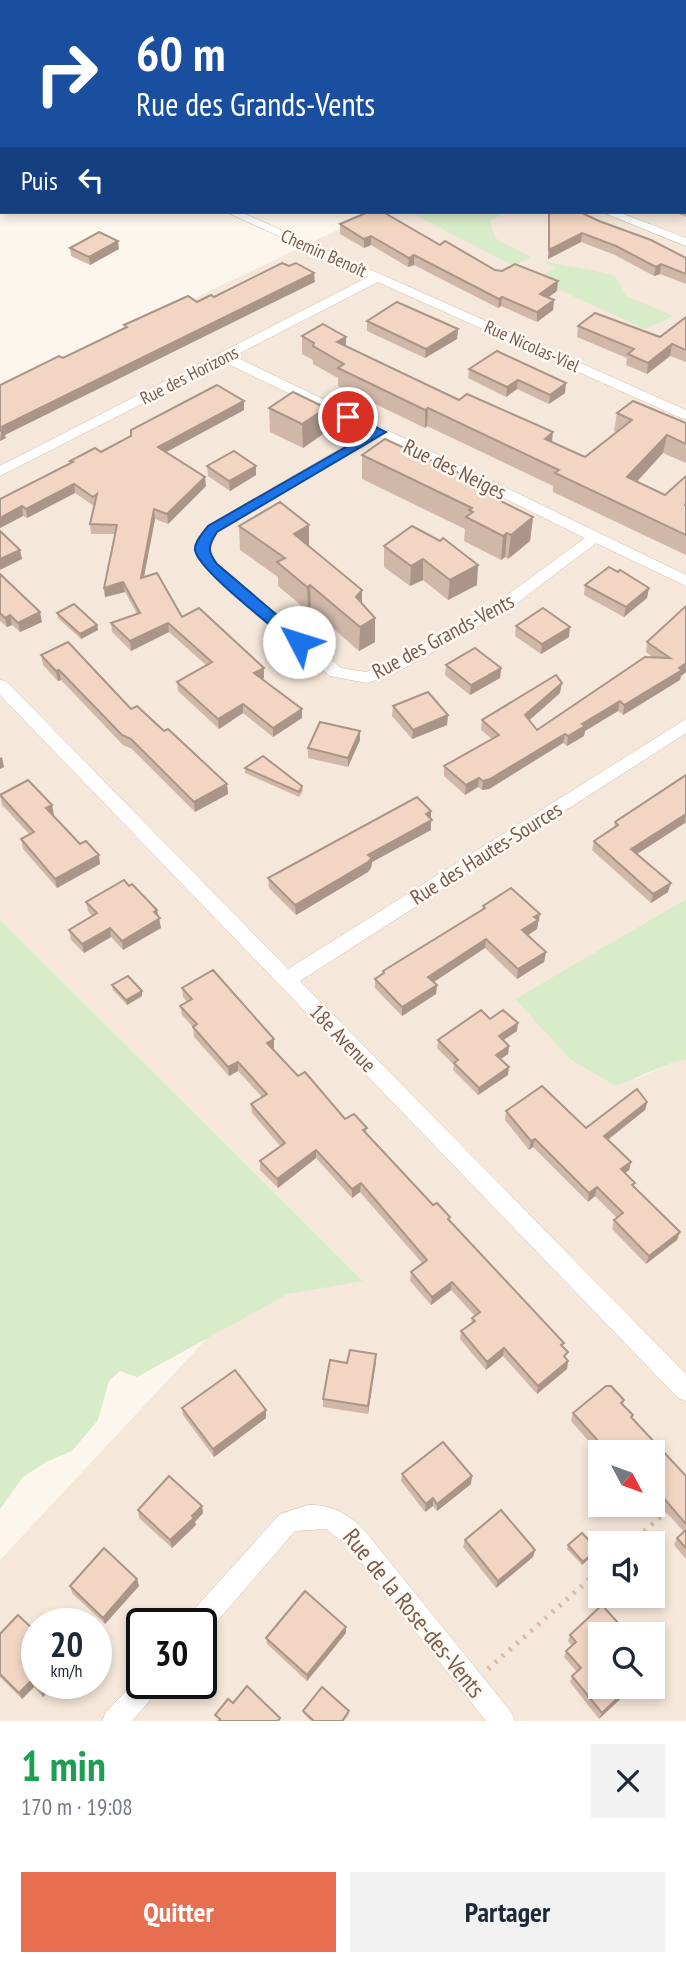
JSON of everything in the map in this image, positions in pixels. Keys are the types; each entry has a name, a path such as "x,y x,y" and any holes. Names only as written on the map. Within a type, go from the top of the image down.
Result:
{"street":[{"name":"Chemin Benoît","path":"236,214 378,277"},
{"path":"613,214 686,242"},
{"name":"Rue des Horizons","path":"0,472 378,277"},
{"name":"Rue Nicolas-Viel","path":"378,277 686,414"},
{"name":"Rue des Neiges","path":"225,357 686,581"},
{"name":"Rue des Grands-Vents","path":"379,432 212,529 202,544 202,553 212,568 336,672 366,678 386,671 507,603 595,537"},
{"name":"18e Avenue","path":"0,685 686,1390"},
{"name":"Rue des Hautes-Sources","path":"286,980 686,725"},
{"name":"Rue de la Rose-des-Vents","path":"212,1608 288,1522 303,1516 318,1515 333,1519 347,1527 502,1721"},
{"path":"115,1721 134,1699"}],"path":[{"path":"645,1531 677,1502"},
{"path":"472,1683 588,1581"}],"shaded area":[{"path":"371,214 686,214 686,899 515,999 636,1079 674,1062 686,1060 686,1721 0,1721 0,1560 210,1335 288,1294 362,1280 0,920 0,391"}],"green space":[{"path":"413,214 502,214 490,221 495,238 531,257 514,266"},
{"path":"542,261 611,274 617,279 626,296 674,316 645,329 535,279 555,268"},
{"path":"686,899 686,1060 674,1062 616,1086 571,1060 515,999"},
{"path":"0,920 363,1281 288,1294 137,1377 120,1371 109,1381 98,1420 72,1451 46,1462 23,1477 0,1509"}],"building":[{"path":"363,214 386,214 440,245 445,241 495,270 502,271 515,264 558,281 540,294 554,300 537,312 502,297 499,299 414,255 409,258 371,236 364,239 340,224"},
{"path":"549,214 584,214 651,240 686,258 686,274 661,264 656,267 616,246 582,233 549,250"},
{"path":"99,232 118,241 89,257 70,248"},
{"path":"282,263 289,266 296,263 314,273 1,427 4,429 0,431 0,385 59,356 63,358 127,327 124,325 188,296 197,302 211,295 214,297"},
{"path":"397,302 458,329 426,349 367,321"},
{"path":"595,313 660,337 686,317 686,350 672,344 648,363 628,354 634,349 578,326"},
{"path":"323,324 346,337 337,342 459,400 467,394 553,432 545,439 585,457 632,420 617,413 633,401 686,423 686,444 667,435 627,477 665,495 686,476 686,535 555,473 559,470 338,368 344,364 313,346 314,343 302,336"},
{"path":"497,351 566,383 550,395 518,380 507,387 469,369"},
{"path":"217,385 244,401 158,447 205,477 167,514 154,509 141,578 157,573 182,617 199,608 264,668 254,673 302,709 273,728 243,704 218,719 177,682 212,662 168,623 130,641 111,623 140,613 123,582 104,588 117,525 90,524 97,494 93,497 74,484 26,509 22,506 0,518 0,499 95,448 101,452 131,436 131,430"},
{"path":"293,392 326,408 302,424 269,408"},
{"path":"385,439 476,481 470,486 533,517 511,535 507,533 503,536 466,517 473,512 469,510 472,508 362,455"},
{"path":"234,451 256,466 229,481 207,466"},
{"path":"280,502 309,525 294,534 362,590 356,597 375,618 360,627 310,585 307,587 277,562 285,558 239,526"},
{"path":"412,526 440,541 443,538 478,565 450,580 423,559 411,566 384,546"},
{"path":"0,531 20,550 0,559"},
{"path":"609,567 618,572 620,570 649,588 626,607 585,585"},
{"path":"0,574 40,612 18,623 10,615 5,618 0,613"},
{"path":"74,604 97,625 80,634 57,613"},
{"path":"686,606 686,663 679,668 682,670 624,705 620,701 582,724 585,726 568,736 565,734 490,779 483,781 479,778 466,785 444,766 499,735 482,720 556,675 562,683 525,715 537,730 645,657 670,658 647,642"},
{"path":"543,608 570,627 542,644 516,626"},
{"path":"68,642 131,709 137,706 164,731 168,729 227,784 194,802 41,655"},
{"path":"475,648 501,668 471,685 446,665"},
{"path":"428,692 448,715 413,730 393,706"},
{"path":"320,722 360,731 348,758 308,748"},
{"path":"263,756 302,786 299,792 245,768"},
{"path":"686,775 686,814 631,849 671,883 653,894 594,841 618,825 615,822"},
{"path":"28,780 52,805 46,808 80,844 86,841 99,855 55,879 21,839 34,832 0,795"},
{"path":"417,797 431,811 426,814 432,820 368,855 372,858 368,862 295,905 268,878"},
{"path":"124,880 129,886 132,884 157,910 154,912 160,918 122,941 110,928 82,944 69,930 97,913 86,902"},
{"path":"511,888 540,914 534,917 538,920 522,930 546,952 518,969 486,939 428,977 437,985 402,1007 375,979 384,973 383,971 485,908 483,906"},
{"path":"213,970 274,1039 267,1043 298,1076 305,1072 345,1119 354,1114 367,1128 363,1130 433,1205 437,1203 450,1217 448,1219 564,1343 561,1345 568,1352 564,1356 568,1361 538,1386 504,1348 487,1362 461,1331 475,1321 472,1318 480,1312 452,1282 432,1297 411,1272 427,1260 361,1183 352,1189 316,1150 277,1179 260,1161 285,1143 251,1104 267,1094 238,1062 228,1067 193,1027 197,1024 180,1006 192,999 182,988"},
{"path":"128,976 142,991 126,1000 112,985"},
{"path":"481,1010 490,1019 503,1010 518,1023 499,1036 509,1046 496,1055 509,1067 479,1088 454,1063 458,1060 438,1040"},
{"path":"542,1086 586,1128 637,1089 647,1102 604,1136 631,1162 621,1169 635,1183 632,1185 680,1232 649,1256 614,1220 623,1213 597,1187 589,1193 535,1139 531,1141 506,1111"},
{"path":"350,1350 376,1354 368,1406 323,1399 330,1360 347,1363"},
{"path":"235,1370 266,1410 213,1449 182,1408"},
{"path":"606,1386 611,1386 624,1400 621,1403 633,1415 631,1417 652,1440 597,1440 573,1413"},
{"path":"443,1442 472,1476 437,1504 433,1498 426,1504 402,1474"},
{"path":"665,1453 686,1476 686,1524 665,1500"},
{"path":"169,1476 202,1506 192,1516 194,1518 170,1540 138,1510"},
{"path":"501,1510 535,1550 498,1581 465,1540"},
{"path":"686,1530 686,1548 677,1538"},
{"path":"582,1533 588,1539 588,1557 583,1562 568,1545"},
{"path":"104,1548 137,1579 112,1608 93,1608 70,1586"},
{"path":"305,1591 346,1627 307,1675 266,1638"},
{"path":"599,1608 605,1608 617,1622 588,1622 588,1696 572,1676 581,1668 566,1651 576,1642 570,1635"},
{"path":"18,1615 21,1618 19,1693 0,1674 0,1634"},
{"path":"247,1686 280,1718 278,1721 219,1721 215,1715 228,1699 233,1703"},
{"path":"322,1687 349,1711 342,1721 314,1721 303,1711"},
{"path":"591,1699 617,1699 602,1713"}],"route":[{"path":"299,642 205,561 202,544 212,529 379,432 348,417"}]}
